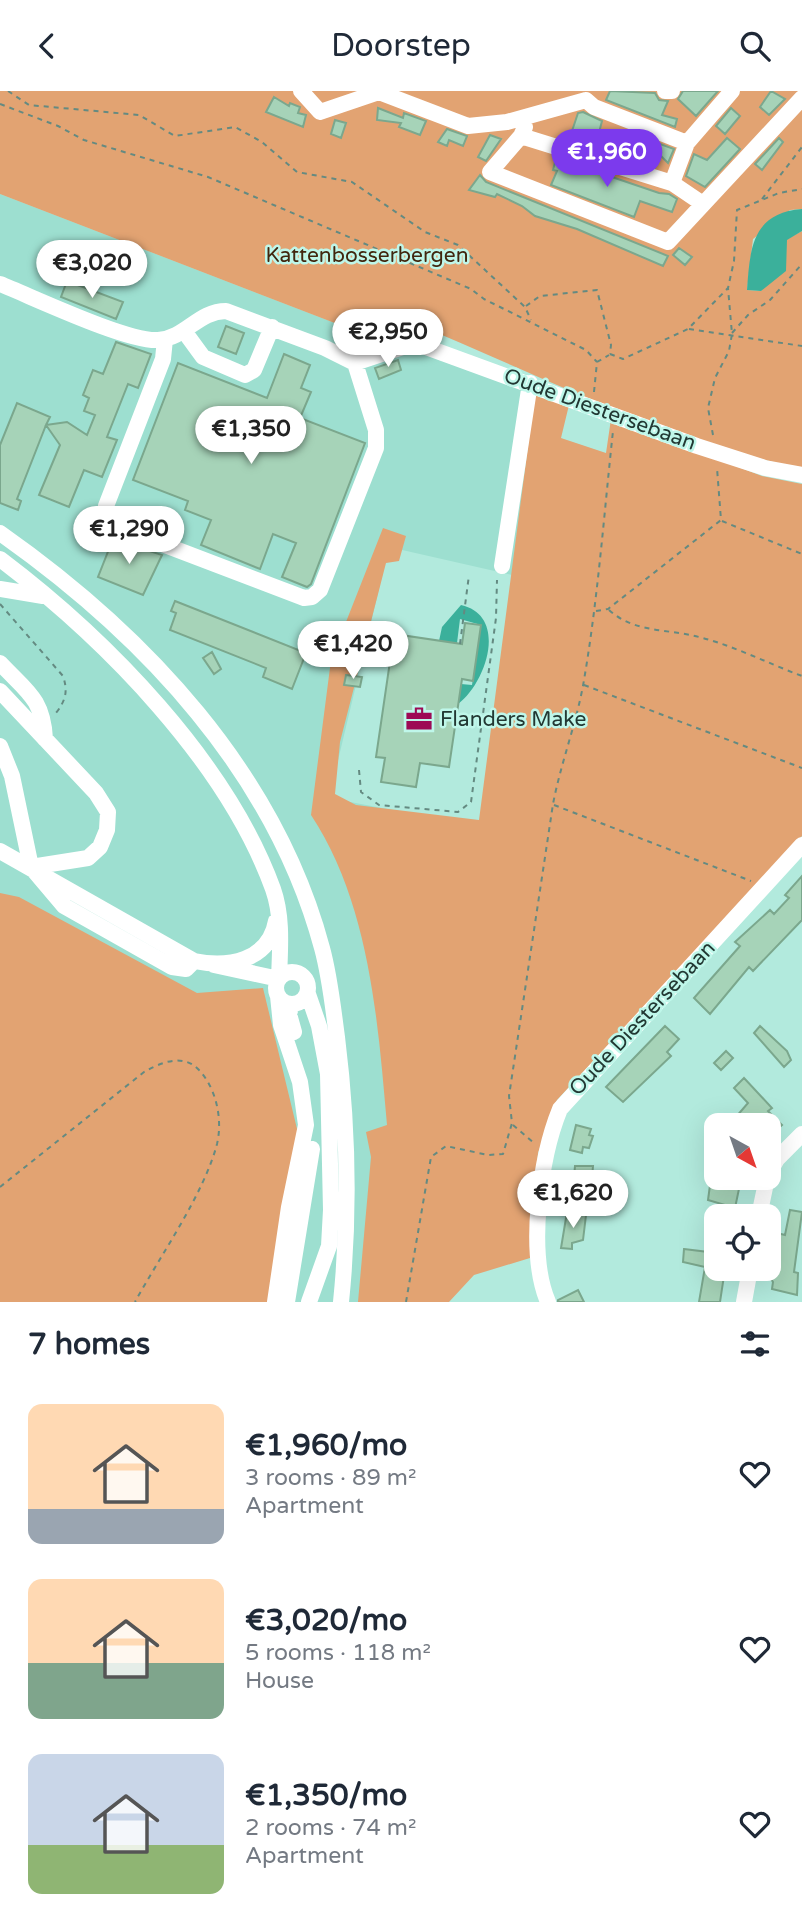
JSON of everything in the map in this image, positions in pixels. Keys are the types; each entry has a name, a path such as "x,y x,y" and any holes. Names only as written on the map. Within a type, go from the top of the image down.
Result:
{"street":[{"path":"301,91 320,112 379,92 468,126 507,122 588,96 594,107 687,143"},
{"path":"665,91 672,91"},
{"path":"672,183 687,143 732,91"},
{"path":"530,115 521,136 491,172 668,242 802,99"},
{"path":"521,136 672,183 703,204"},
{"path":"0,284 118,330 152,339 165,339 184,331 202,315 218,311 235,313 355,363 376,430 376,448 320,590 312,597 304,598 114,526 109,520 106,506 163,359 165,339"},
{"path":"184,331 203,357 246,375 254,370 272,327"},
{"name":"Oude Diestersebaan","path":"355,363 415,344 437,349 715,451 802,475"},
{"path":"499,571 530,383"},
{"path":"0,533 49,568 114,624 200,714 264,807 289,858 322,948 340,1067 345,1118 346,1216 341,1302"},
{"path":"0,559 52,598 141,688 214,775 249,836 273,890 281,937 279,979 276,987 285,1000 311,1083 316,1120 287,1302"},
{"path":"0,589 30,592 52,598"},
{"path":"0,663 36,700 44,717 45,733"},
{"path":"0,691 45,733 96,793 108,812 107,830 100,847 88,859 31,867"},
{"path":"0,747 12,776 31,867"},
{"name":"Oude Diestersebaan","path":"548,1302 540,1284 536,1244 547,1152 560,1109 576,1088 802,845"},
{"path":"0,851 194,961 279,979"},
{"path":"214,965 232,963 262,950 274,932 278,912"},
{"path":"279,979 287,972 298,972 308,983 308,994 319,1026 328,1074 331,1210 329,1246 309,1302"},
{"path":"285,1000 302,1002 308,994"},
{"path":"275,1302 289,1207 306,1125 300,1082 281,1025 285,1000"},
{"path":"781,1155 802,1134"},
{"path":"744,1302 748,1281"}],"path":[{"path":"8,91 29,105 139,115 175,136 235,127 262,142 297,172 352,182 425,232 458,245 525,307 532,323"},
{"path":"0,104 58,126 84,140 208,177 471,289 586,350 597,362 593,407"},
{"path":"761,200 802,147"},
{"path":"720,520 715,451 708,408 715,378 729,351 732,334 728,288 734,261 737,210 761,200 802,189"},
{"path":"732,334 748,315 770,300 802,264"},
{"path":"610,354 623,359 688,329 728,288"},
{"path":"525,307 540,296 597,290 611,345 610,354"},
{"path":"688,329 802,346"},
{"path":"597,362 610,354"},
{"path":"406,1302 431,1157 446,1146 488,1155 503,1154 512,1123 509,1096 553,804 561,759 583,685 594,611 615,416"},
{"path":"720,520 802,554"},
{"path":"594,611 608,609 720,520"},
{"path":"359,770 362,792 379,805 458,812 471,801 496,618 499,571"},
{"path":"460,644 469,575"},
{"path":"0,604 63,676 67,687 64,702 45,733"},
{"path":"608,609 620,620 662,632 690,635 802,675"},
{"path":"583,685 802,768"},
{"path":"553,804 741,875 762,888"},
{"path":"0,1187 144,1072 160,1063 180,1060 195,1066 209,1081 217,1106 218,1142 189,1205 135,1302"},
{"path":"512,1123 518,1131 547,1152"}],"shaded area":[{"path":"0,194 371,337 424,352 535,393 512,575 389,547 329,798 472,825 403,1302 0,1302"},
{"path":"802,209 802,231 787,240 786,271 761,291 747,290 753,247 763,225 785,212"},
{"path":"461,605 476,612 485,622 489,636 484,666 477,681 458,704 461,684 472,685 481,625 460,619 457,643 439,641 442,627"}],"green space":[{"name":"Kattenbosserbergen","path":"0,91 802,91 802,209 790,210 753,239 747,290 761,291 787,239 802,231 802,469 752,457 654,424 414,323 371,337 0,194"},
{"path":"535,393 569,405 561,438 606,453 611,419 762,476 802,484 802,836 557,1100 538,1153 530,1258 474,1275 449,1302 358,1302 371,1157 366,1132 387,1125 375,1006 359,925 331,850 311,815 331,660 383,528 406,536 399,561 386,563 340,742 335,794 356,805 479,820"},
{"path":"0,893 19,897 197,993 263,988 298,1133 272,1302 0,1302"}],"building":[{"path":"610,91 655,93 659,100 668,101 662,115 677,119 675,127 606,100"},
{"path":"683,91 718,91 696,116 678,99"},
{"path":"771,91 785,99 769,115 760,107"},
{"path":"274,97 289,106 290,103 300,107 298,113 306,115 303,127 266,112"},
{"path":"378,108 403,118 404,113 426,121 420,135 399,127 401,123 377,120"},
{"path":"731,108 740,116 725,134 716,126"},
{"path":"583,112 602,121 595,148 569,140 578,113"},
{"path":"335,120 346,123 341,138 331,134"},
{"path":"447,129 467,136 463,146 449,140 447,146 438,142"},
{"path":"490,135 501,139 486,161 478,157"},
{"path":"641,137 674,149 668,163 660,155 655,167 618,155 621,147 627,151"},
{"path":"727,138 740,149 705,187 686,176 694,154 707,160"},
{"path":"779,138 783,142 762,170 755,164"},
{"path":"556,158 669,194 677,199 672,212 640,201 634,217 551,185 557,171 553,170"},
{"path":"480,175 486,182 668,256 663,266 577,229 535,216 522,206 497,194 495,197 469,190"},
{"path":"679,248 692,257 685,265 673,255"},
{"path":"67,281 123,302 116,319 61,297"},
{"path":"226,326 244,333 236,354 218,347"},
{"path":"116,342 151,354 138,388 128,384 107,437 117,440 102,477 84,470 69,507 39,495 60,445 46,425 67,422 87,435 95,415 84,411 89,398 83,395 93,370 103,374"},
{"path":"284,354 310,365 301,388 311,392 300,418 365,443 311,584 307,587 282,577 296,543 273,534 260,569 201,545 211,520 185,510 188,501 133,480 178,363 267,398"},
{"path":"398,360 401,370 379,379 375,368"},
{"path":"17,403 50,417 17,499 21,501 18,510 0,503 0,445"},
{"path":"113,539 162,555 143,595 98,577"},
{"path":"175,601 306,653 292,689 263,677 266,668 170,630 176,613 171,611"},
{"name":"Flanders Make","path":"465,623 481,625 473,681 462,679 449,767 420,763 416,787 381,782 385,758 376,757 394,634 462,644"},
{"path":"212,652 221,669 214,674 203,658"},
{"path":"346,675 362,677 360,687 344,685"},
{"path":"802,876 802,920 753,971 749,967 710,1014 694,998 740,946 735,942 770,910 774,914 789,898 785,895"},
{"path":"665,1026 679,1039 667,1052 671,1056 623,1102 606,1087"},
{"path":"760,1026 787,1051 791,1060 784,1067 754,1033"},
{"path":"726,1051 733,1058 721,1070 714,1063"},
{"path":"744,1078 772,1108 768,1111 770,1113 739,1113 748,1103 734,1088"},
{"path":"576,1125 591,1129 589,1135 593,1136 589,1148 583,1147 582,1153 570,1150"},
{"path":"575,1166 593,1166 592,1178 608,1179 607,1189 596,1188 594,1200 572,1199"},
{"path":"709,1190 739,1190 736,1204 708,1200"},
{"path":"790,1210 802,1212 794,1272 798,1273 797,1295 772,1289 772,1281 781,1281 781,1234 785,1235"},
{"path":"567,1212 586,1215 583,1240 572,1243 572,1249 561,1248"},
{"path":"684,1249 704,1252 704,1267 683,1262"},
{"path":"704,1273 704,1281 723,1281 720,1302 699,1302"},
{"path":"578,1290 584,1302 558,1302 558,1300"}],"place":[{"name":"Flanders Make","path":"419,719"}]}
